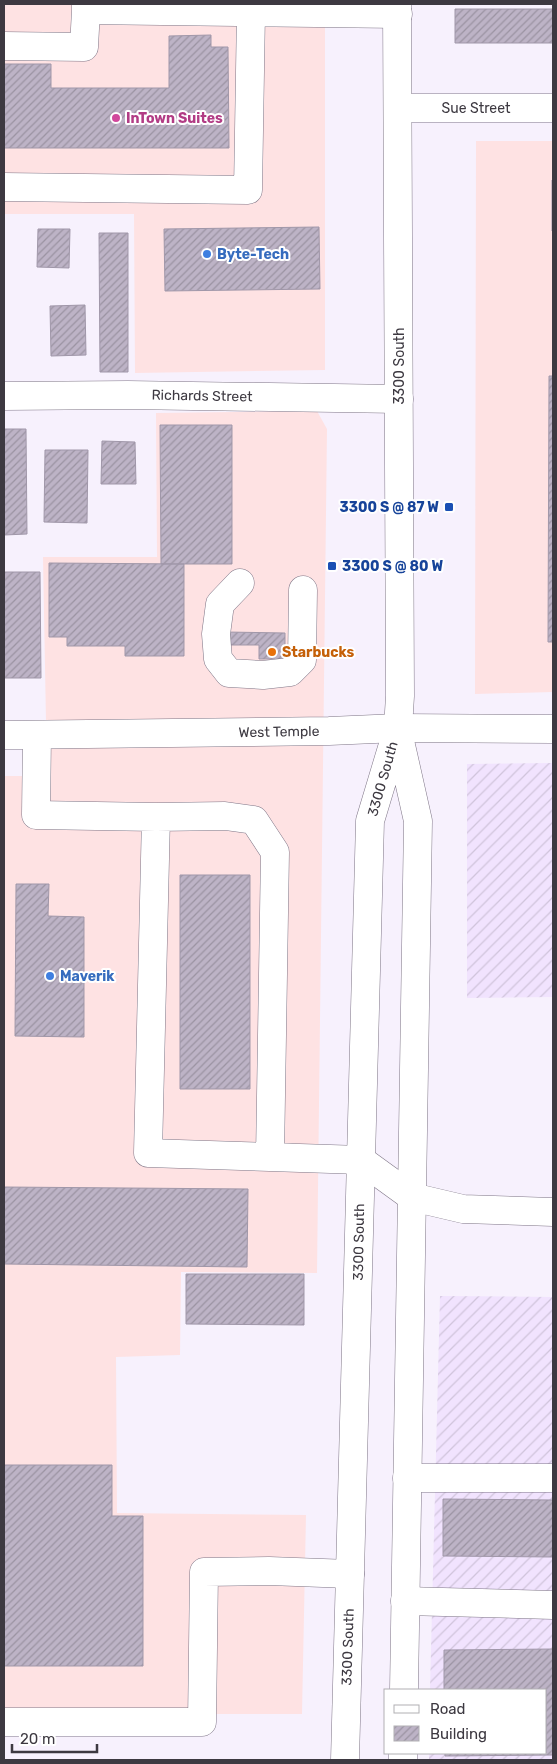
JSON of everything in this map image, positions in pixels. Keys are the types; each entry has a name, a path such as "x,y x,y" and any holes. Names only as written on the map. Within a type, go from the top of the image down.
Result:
{"main road":[{"path":"4,46 84,47 86,7 251,12 397,9"},
{"name":"3300 South","path":"397,9 400,677 398,728 418,821 404,1689"},
{"path":"4,187 248,190 251,12"},
{"name":"Sue Street","path":"398,108 553,108"},
{"name":"Richards Street","path":"4,396 128,395 399,399"},
{"path":"240,583 220,604 216,634 218,659 230,673 263,675 290,672 302,660 303,590"},
{"name":"3300 South","path":"345,1760 370,821 398,728"},
{"name":"West Temple","path":"4,735 398,728 553,729"},
{"path":"37,735 36,815 225,816 254,820 275,852 270,1157"},
{"path":"156,817 148,1153 361,1160 412,1197 464,1208 553,1212"},
{"path":"407,1478 553,1478"},
{"path":"4,1722 202,1722 204,1572 269,1571 350,1574"},
{"path":"405,1601 553,1605"}],"shaded area":[{"path":"4,4 135,4 325,19 325,370 135,373 134,214 4,214"},
{"path":"476,141 553,141 553,692 475,694"},
{"path":"317,411 327,429 317,1273 181,1272 180,1355 116,1357 117,1513 306,1515 302,1714 4,1714 4,776 47,776 43,557 157,557 156,413"},
{"path":"553,763 553,997 467,998 467,764"},
{"path":"440,1296 553,1297 553,1760 429,1760 429,1754 547,1754 547,1689 430,1689"}],"building":[{"path":"455,9 553,9 553,43 455,43"},
{"name":"InTown Suites","path":"211,35 211,47 228,47 229,148 4,148 4,64 51,64 51,88 169,88 169,36"},
{"path":"553,180 553,231 552,231"},
{"path":"319,227 320,289 165,291 164,229"},
{"path":"38,229 70,229 69,268 37,267"},
{"path":"99,233 128,233 128,372 100,372"},
{"path":"85,305 86,355 51,356 50,306"},
{"path":"549,376 553,376 553,642 548,642"},
{"path":"160,425 232,425 232,564 161,564"},
{"path":"4,429 26,429 27,534 4,535"},
{"path":"102,441 135,442 136,484 101,484"},
{"path":"45,450 88,450 87,523 44,522"},
{"path":"49,563 184,564 184,656 125,656 125,646 67,646 67,637 49,637"},
{"path":"4,572 40,572 41,678 4,678"},
{"name":"Starbucks","path":"226,632 285,633 285,670 275,670 275,659 259,659 259,645 226,645"},
{"path":"180,875 250,875 250,1089 180,1089"},
{"name":"Maverik","path":"16,884 49,884 48,916 84,917 84,1037 15,1036"},
{"path":"4,1187 248,1189 247,1267 4,1264"},
{"path":"186,1274 304,1274 304,1325 186,1324"},
{"path":"4,1465 112,1465 112,1516 143,1516 143,1666 4,1666"},
{"path":"443,1499 553,1500 553,1557 443,1556"},
{"path":"553,1649 553,1755 445,1756 445,1754 547,1754 547,1689 444,1689 444,1650"}],"place":[{"name":"InTown Suites","path":"116,118"},
{"name":"Byte-Tech","path":"207,254"},
{"name":"3300 S @ 87 W","path":"449,507"},
{"name":"3300 S @ 80 W","path":"332,566"},
{"name":"Starbucks","path":"272,652"},
{"name":"Maverik","path":"50,976"}]}
